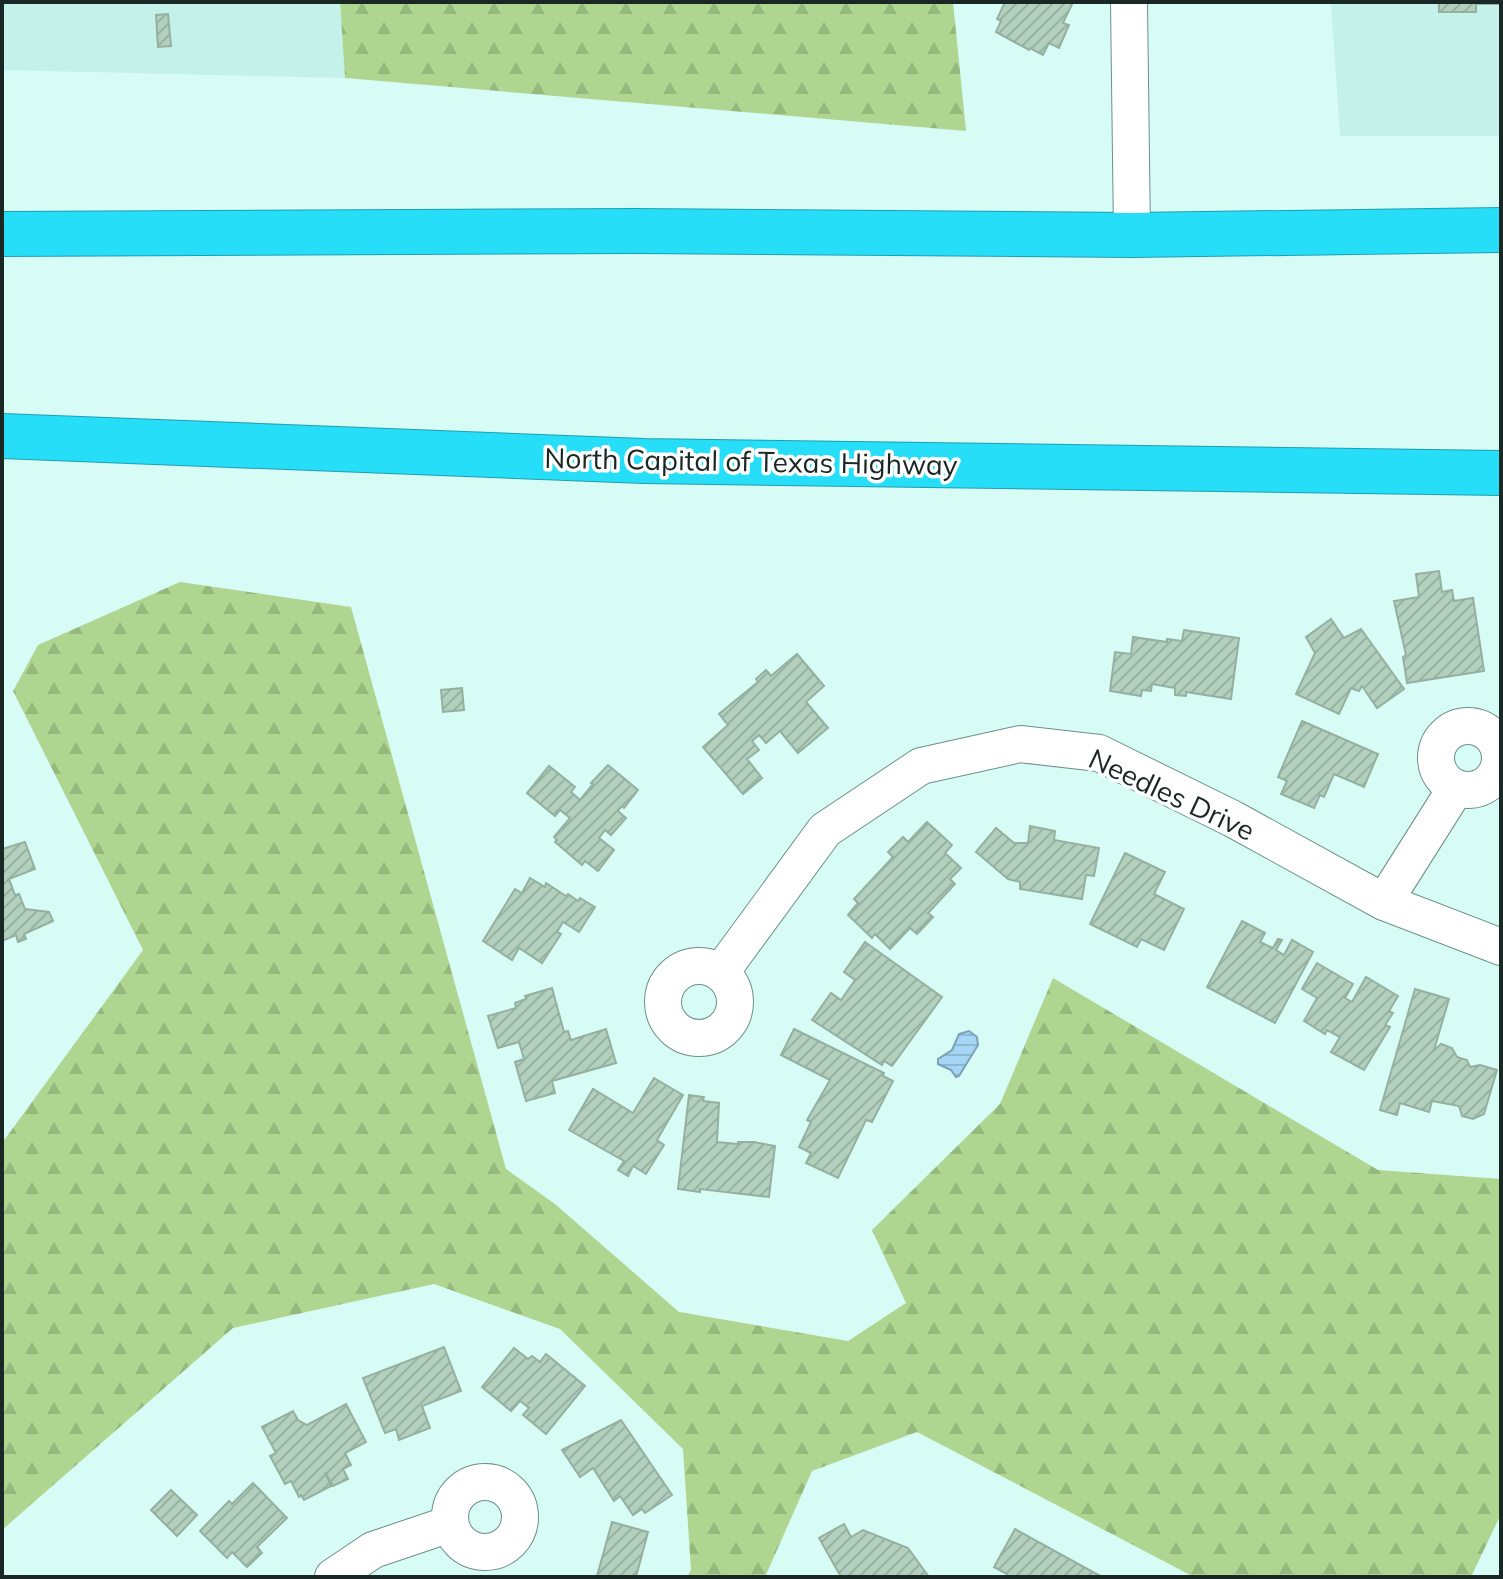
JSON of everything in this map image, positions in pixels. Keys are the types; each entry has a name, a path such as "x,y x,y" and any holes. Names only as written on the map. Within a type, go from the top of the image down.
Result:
{"highway":[{"path":"2,234 652,231 1132,235 1501,230"},
{"name":"North Capital of Texas Highway","path":"2,436 644,461 1501,473"}],"street":[{"path":"1129,2 1132,235"},
{"name":"Needles Drive","path":"721,972 825,830 921,766 1020,744 1099,753 1233,819 1384,902 1501,947"},
{"path":"1384,902 1456,788"},
{"path":"333,1577 373,1550 450,1524"}],"shaded area":[{"path":"2,2 340,2 345,78 2,70"},
{"path":"1331,2 1501,2 1501,136 1340,136"}],"green space":[{"path":"340,2 953,2 966,131 345,78"},
{"path":"180,582 351,607 506,1169 555,1204 679,1312 848,1341 906,1303 872,1230 1000,1104 1053,978 1378,1170 1501,1179 1501,1514 1471,1577 1194,1577 917,1432 812,1471 765,1577 687,1577 691,1570 683,1449 560,1329 434,1284 233,1328 2,1530 2,1143 143,950 13,691 38,645"}],"water":[{"path":"969,1031 977,1037 978,1045 956,1077 951,1070 938,1064 938,1059 952,1050 959,1034"}],"building":[{"path":"1005,2 1073,2 1063,23 1069,25 1059,48 1049,43 1043,55 996,32 1001,21 997,19"},
{"path":"1439,2 1501,4 1476,4 1476,12 1439,12"},
{"path":"168,14 171,46 158,47 156,15"},
{"path":"1439,571 1442,592 1452,590 1454,601 1473,598 1484,671 1407,683 1403,657 1406,655 1394,601 1419,597 1416,574"},
{"path":"1331,619 1344,638 1361,629 1404,689 1377,708 1362,686 1359,691 1351,688 1339,714 1296,694 1315,653 1306,637"},
{"path":"1184,630 1239,638 1231,699 1186,692 1186,696 1175,695 1175,688 1152,684 1151,691 1142,690 1141,696 1110,691 1115,652 1131,654 1133,637 1182,641"},
{"path":"797,654 824,686 806,702 828,728 798,753 780,731 766,743 759,735 752,741 759,750 747,759 762,778 743,794 703,747 728,725 719,714 758,682 756,679 766,670 771,676"},
{"path":"462,688 464,710 443,712 441,690"},
{"path":"1302,721 1378,754 1364,787 1334,774 1324,797 1320,795 1314,808 1281,794 1287,781 1278,777"},
{"path":"608,765 638,790 618,811 626,818 611,835 605,830 599,838 614,850 598,871 585,861 582,865 555,842 554,837 570,818 560,810 555,816 527,793 549,766 575,787 571,792 580,800"},
{"path":"927,822 952,845 945,853 961,868 950,879 955,884 928,913 933,917 917,934 910,928 890,949 875,934 872,938 848,915 858,903 854,899 893,857 888,852 903,837 908,842"},
{"path":"1030,826 1055,831 1054,840 1099,848 1094,876 1086,875 1082,899 1020,889 1020,882 1008,879 976,852 996,828 1014,843 1028,843"},
{"path":"25,842 35,869 9,879 25,909 49,912 53,921 24,934 26,939 18,942 16,935 2,941 2,849"},
{"path":"1125,853 1165,872 1154,894 1184,909 1164,950 1141,939 1137,947 1090,924"},
{"path":"530,878 595,907 579,932 563,922 557,932 561,934 542,963 519,948 512,960 483,941 515,889 522,893"},
{"path":"1242,921 1265,933 1260,942 1273,948 1278,939 1282,940 1276,950 1284,955 1292,940 1313,952 1275,1023 1207,987"},
{"path":"865,942 942,997 892,1066 884,1061 882,1065 812,1020 831,993 841,1000 855,980 844,972"},
{"path":"1317,963 1353,984 1345,998 1352,1002 1366,977 1398,996 1385,1025 1390,1027 1364,1070 1331,1052 1340,1037 1327,1030 1325,1034 1304,1021 1317,998 1302,989"},
{"path":"552,988 564,1032 568,1031 571,1040 606,1029 616,1063 552,1081 555,1093 526,1101 515,1062 524,1059 519,1042 498,1048 488,1016 516,1008 515,1003 526,999 525,996"},
{"path":"1415,989 1449,999 1434,1050 1441,1044 1452,1048 1457,1057 1467,1060 1470,1067 1480,1065 1497,1070 1484,1114 1473,1119 1462,1116 1459,1106 1432,1101 1429,1112 1400,1103 1397,1115 1380,1110"},
{"path":"794,1029 884,1073 883,1076 893,1081 872,1122 866,1120 838,1178 806,1163 811,1153 799,1147 811,1122 807,1120 830,1080 781,1055"},
{"path":"654,1078 683,1095 657,1140 664,1145 646,1174 633,1166 628,1176 618,1170 624,1161 569,1130 593,1089 633,1113"},
{"path":"689,1095 719,1103 717,1142 754,1142 775,1146 769,1197 678,1189"},
{"path":"444,1347 461,1391 422,1406 430,1428 399,1440 396,1429 385,1433 363,1378"},
{"path":"514,1348 528,1359 532,1356 540,1362 546,1354 585,1386 546,1434 523,1415 529,1408 520,1401 511,1411 482,1387"},
{"path":"346,1404 366,1442 345,1453 351,1465 343,1469 348,1479 333,1486 325,1472 331,1486 304,1500 301,1495 299,1497 291,1481 285,1484 270,1456 276,1453 262,1427 293,1411 298,1420 307,1425"},
{"path":"621,1420 672,1495 645,1513 642,1509 633,1515 620,1496 614,1501 593,1468 580,1477 562,1450"},
{"path":"253,1483 287,1518 257,1547 262,1553 247,1567 232,1552 227,1558 200,1531 229,1501 232,1504"},
{"path":"171,1490 197,1515 177,1536 151,1510"},
{"path":"612,1522 648,1532 636,1577 597,1576"},
{"path":"844,1524 851,1537 863,1530 908,1548 929,1577 841,1577 819,1538"},
{"path":"1015,1529 1102,1577 1006,1577 1007,1574 994,1567"}]}
